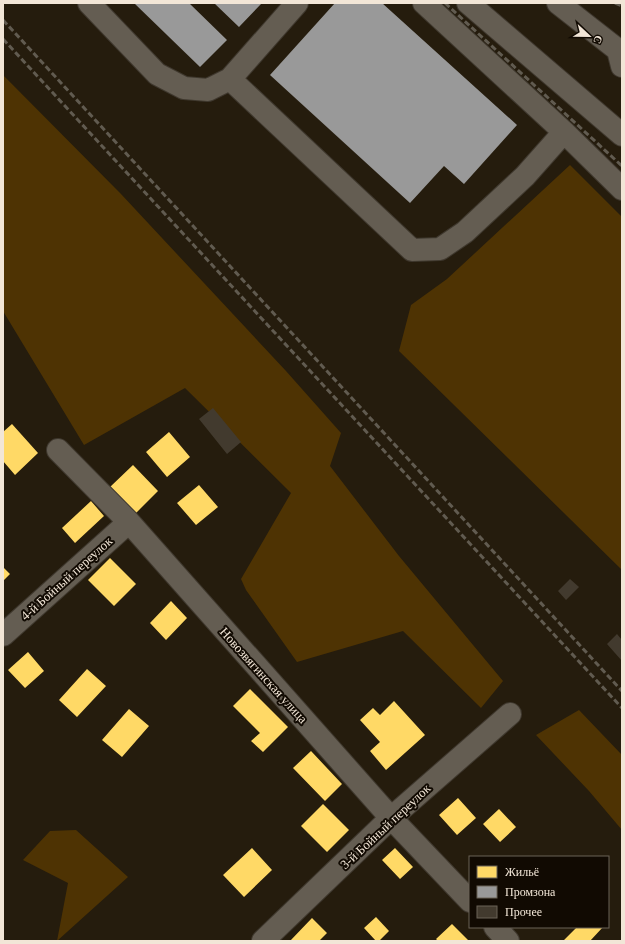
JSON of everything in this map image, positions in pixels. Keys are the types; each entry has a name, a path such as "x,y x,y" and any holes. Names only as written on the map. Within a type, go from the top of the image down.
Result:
{"street":[{"path":"89,3 157,74 184,88 208,90 230,79 297,3"},
{"path":"424,3 564,132 622,189"},
{"path":"468,3 622,135"},
{"path":"558,3 621,53"},
{"path":"230,79 412,250 440,249 465,232 525,176 564,132"},
{"name":"Новозвягинская улица","path":"58,450 129,522 391,818 469,900"},
{"name":"4-й Бойный переулок","path":"3,634 129,522"},
{"name":"3-й Бойный переулок","path":"263,941 391,818 510,714"},
{"path":"496,928 508,941"}],"shaded area":[{"path":"3,75 121,194 286,371 341,433 330,466 399,556 503,681 481,708 403,631 297,662 246,590 241,579 291,493 185,388 84,445 3,311"},
{"path":"570,165 622,217 622,570 399,351 411,305 447,279"},
{"path":"579,710 622,755 622,830 589,791 536,735"},
{"path":"76,830 128,877 57,941 68,883 23,860 50,831"}],"building: Жильё":[{"path":"12,424 38,453 15,475 3,461 3,432"},
{"path":"169,432 190,457 167,477 146,452"},
{"path":"133,465 158,491 136,513 110,487"},
{"path":"199,485 218,507 196,525 177,503"},
{"path":"91,501 104,516 75,543 62,528"},
{"path":"110,558 136,584 114,606 88,580"},
{"path":"3,567 10,574 3,581"},
{"path":"171,601 187,618 166,640 150,623"},
{"path":"28,652 44,671 25,688 8,670"},
{"path":"87,669 106,686 77,717 59,700"},
{"path":"250,689 288,727 263,752 251,741 260,733 233,706"},
{"path":"394,701 425,735 386,770 370,751 380,742 360,720 373,708 380,715"},
{"path":"129,709 149,726 122,757 102,740"},
{"path":"311,751 342,784 325,801 293,768"},
{"path":"458,798 476,818 457,835 439,815"},
{"path":"323,804 349,830 327,852 301,826"},
{"path":"499,809 516,827 500,842 483,824"},
{"path":"252,848 272,870 244,897 223,875"},
{"path":"395,848 413,867 400,879 382,860"},
{"path":"376,917 389,931 379,941 376,941 364,928"},
{"path":"312,918 327,933 319,941 290,941"},
{"path":"452,924 468,940 467,941 438,941 436,939"},
{"path":"576,928 602,928 590,941 563,941"}],"building: Промзона":[{"path":"134,3 189,3 227,40 200,67"},
{"path":"214,3 262,3 239,27"},
{"path":"335,3 382,3 517,125 464,184 444,166 410,203 270,75"}],"building: Прочее":[{"path":"213,408 241,442 227,454 199,419"},
{"path":"570,579 579,587 566,600 558,591"},
{"path":"617,634 622,640 622,661 607,644"}],"railway":[{"path":"445,3 622,166"},
{"path":"615,3 622,6"},
{"path":"3,20 622,691"},
{"path":"3,39 622,708"}]}
